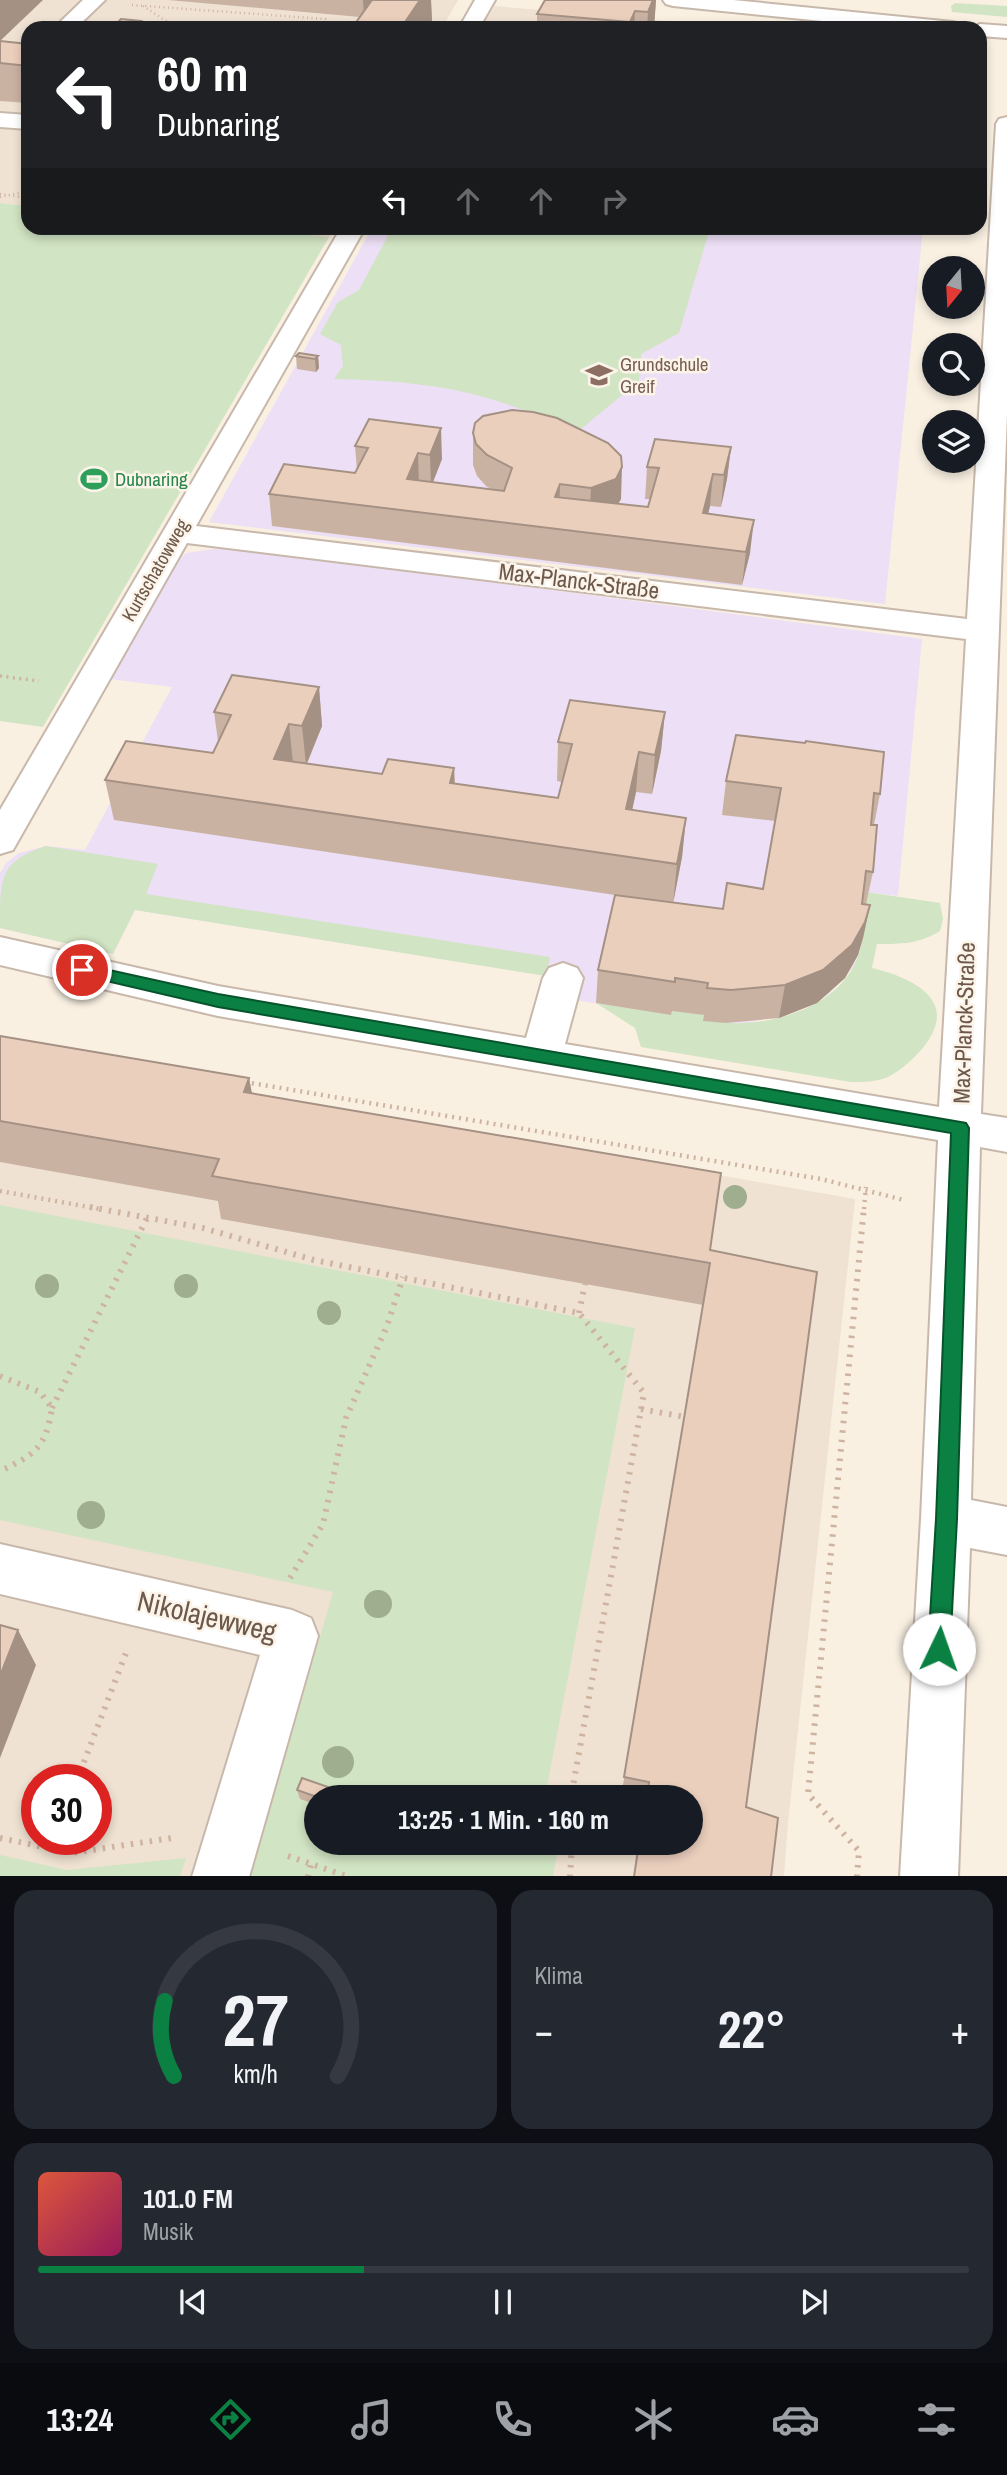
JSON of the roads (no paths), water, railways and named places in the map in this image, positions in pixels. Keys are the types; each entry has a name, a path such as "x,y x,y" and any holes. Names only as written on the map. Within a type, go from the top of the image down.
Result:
{"street":[{"path":"473,21 485,0"},
{"path":"673,0 861,10 917,21"},
{"path":"72,21 94,1"},
{"path":"987,31 1007,32"},
{"path":"0,120 21,122"},
{"name":"Max-Planck-Straße","path":"929,1876 981,631 991,208 1007,124"},
{"name":"Kurtschatowweg","path":"0,841 349,235"},
{"name":"Max-Planck-Straße","path":"177,533 981,631"},
{"path":"0,951 218,1001 1007,1135"},
{"path":"541,1057 563,978"},
{"path":"946,1519 1007,1531"},
{"name":"Nikolajewweg","path":"0,1569 292,1636 227,1857"}],"place":[{"name":"Grundschule Greif","path":"599,375"},
{"name":"Dubnaring","path":"94,479"}]}
